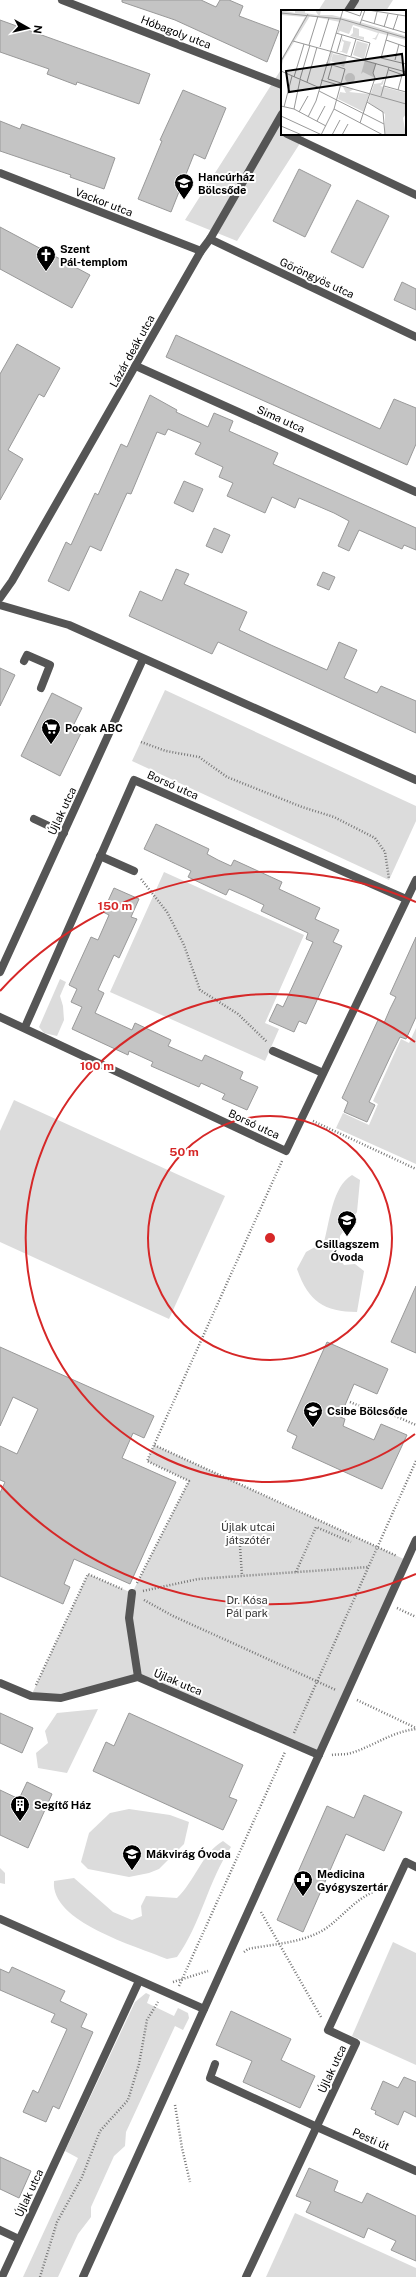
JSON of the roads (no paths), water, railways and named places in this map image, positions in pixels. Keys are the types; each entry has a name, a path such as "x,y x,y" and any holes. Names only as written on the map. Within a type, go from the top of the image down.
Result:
{"street":[{"name":"Hóbagoly utca","path":"62,0 281,85"},
{"path":"349,10 355,0"},
{"name":"Lázár deák utca","path":"0,598 12,581 201,251 210,239 281,116"},
{"path":"274,128 281,132"},
{"path":"289,135 416,195"},
{"name":"Vackor utca","path":"0,173 201,251"},
{"name":"Göröngyös utca","path":"210,239 416,337"},
{"name":"Sima utca","path":"136,366 416,492"},
{"path":"0,605 69,625 416,780"},
{"path":"24,660 27,654 50,665 41,688"},
{"name":"Újlak utca","path":"0,972 143,659"},
{"name":"Borsó utca","path":"25,1027 134,780 406,899"},
{"path":"34,820 64,833"},
{"path":"100,856 134,871"},
{"name":"Borsó utca","path":"0,1017 25,1027 47,1039 286,1152 416,880"},
{"path":"273,1052 323,1073"},
{"path":"83,2277 406,1560 414,1551 416,1540"},
{"path":"132,1593 129,1618 138,1677"},
{"name":"Újlak utca","path":"0,1683 31,1696 61,1698 138,1677 319,1755"},
{"name":"Újlak utca","path":"246,2277 356,2043 328,2030 406,1862 416,1867"},
{"path":"0,1919 204,2009"},
{"name":"Újlak utca","path":"2,2277 138,1981"},
{"name":"Pesti út","path":"215,2064 210,2078 416,2171"},
{"path":"0,2230 20,2239"}],"place":[{"name":"Hancúrház Bölcsőde","path":"184,200"},
{"name":"Szent Pál-templom","path":"46,272"},
{"name":"Pocak ABC","path":"51,745"},
{"name":"Csillagszem Óvoda","path":"347,1237"},
{"name":"Csibe Bölcsőde","path":"313,1428"},
{"name":"Segítő Ház","path":"20,1822"},
{"name":"Mákvirág Óvoda","path":"132,1871"},
{"name":"Medicina Gyógyszertár","path":"303,1897"}],"park label":[{"name":"Újlak utcai játszótér","path":"248,1533"},
{"name":"Dr. Kósa Pál park","path":"247,1606"}]}
